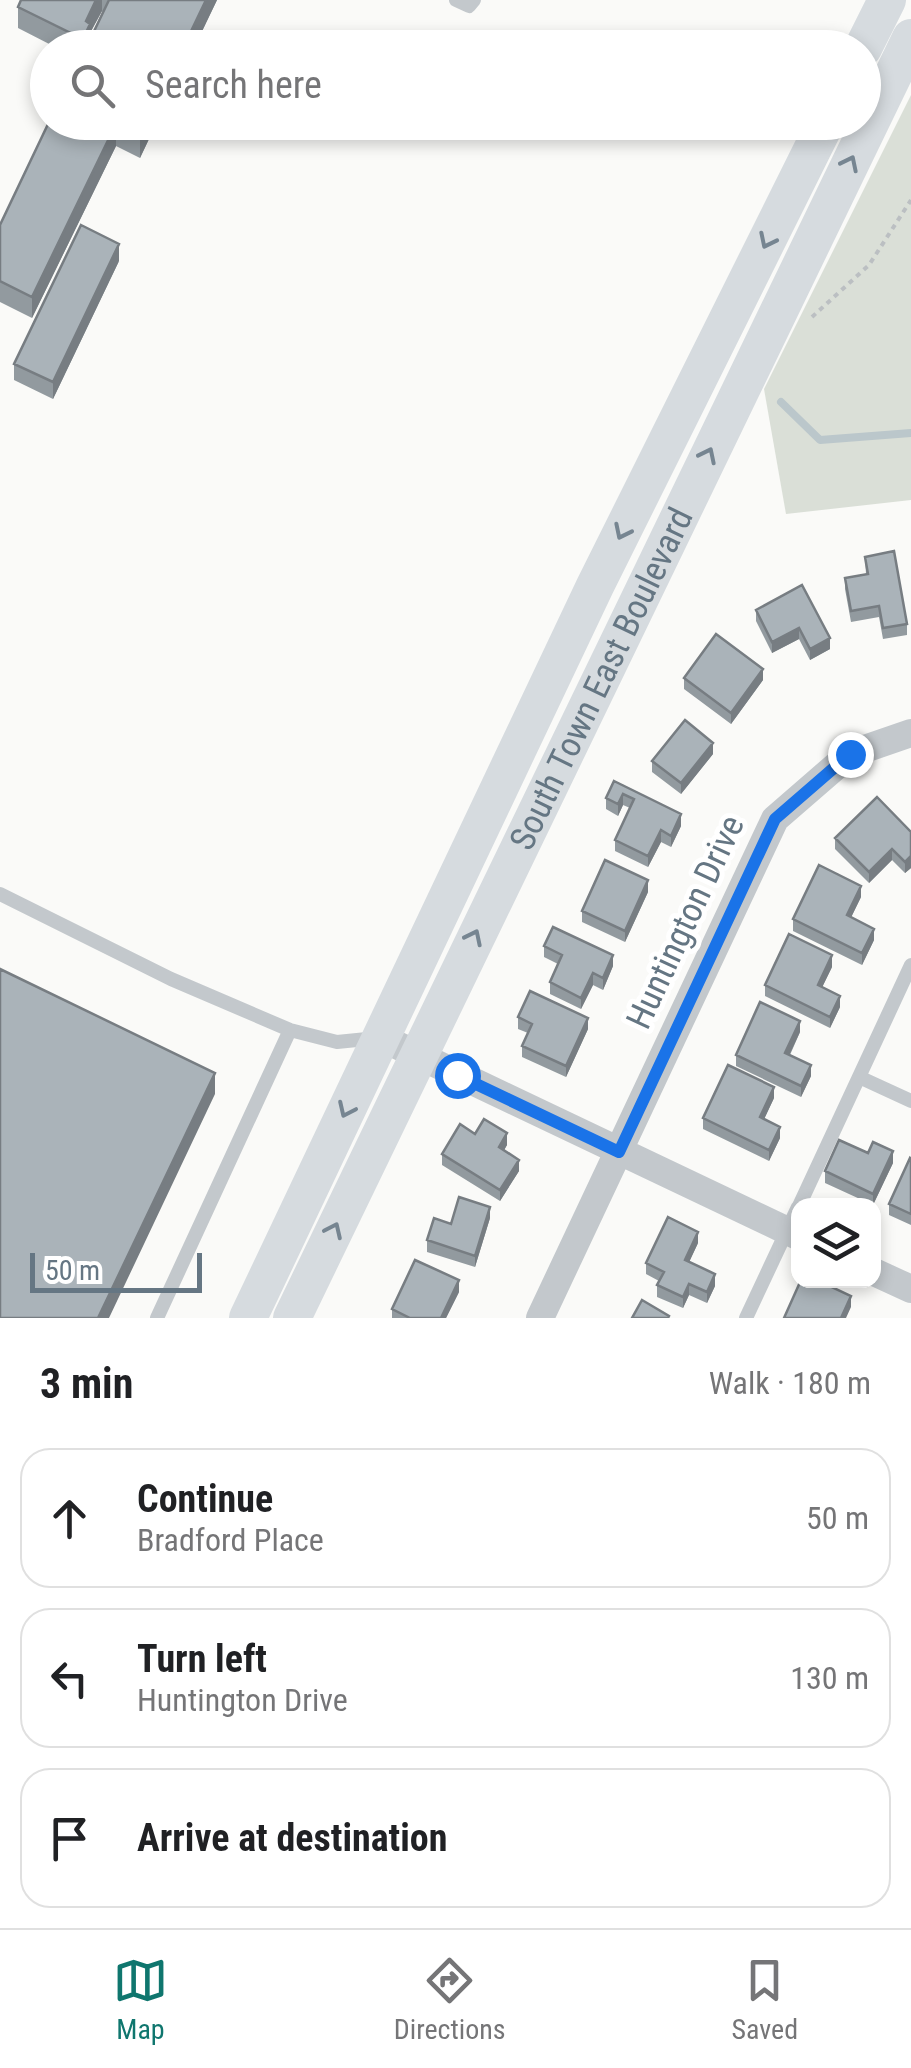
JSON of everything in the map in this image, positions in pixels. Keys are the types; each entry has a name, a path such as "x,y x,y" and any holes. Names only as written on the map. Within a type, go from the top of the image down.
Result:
{"main road":[{"path":"872,30 887,0"},
{"name":"South Town East Boulevard","path":"881,100 911,38"},
{"name":"South Town East Boulevard","path":"248,1318 604,568 817,140"},
{"name":"South Town East Boulevard","path":"292,1318 416,1054 861,140"}],"street":[{"name":"Huntington Drive","path":"540,1318 775,819 850,754 911,733"},
{"path":"380,1038 619,1152 791,1218"},
{"path":"881,1275 911,1290"}],"lane":[{"path":"456,0 468,6 474,0"},
{"path":"0,894 171,980 290,1030 338,1042 380,1038"},
{"path":"806,1198 911,965"},
{"path":"158,1318 290,1030"},
{"path":"859,1077 911,1101"},
{"path":"746,1318 791,1230"}],"shaded area":[{"path":"911,95 911,500 786,514 764,389"}],"building":[{"path":"21,0 96,0 86,21 90,24 87,30 65,30 18,7"},
{"path":"109,0 206,0 192,30 95,30"},
{"path":"40,140 108,140 32,297 0,281 0,225"},
{"path":"81,225 119,244 53,382 14,364"},
{"path":"894,551 907,624 883,628 879,606 851,611 845,578 868,574 865,557"},
{"path":"802,585 830,638 810,649 799,628 772,642 756,610"},
{"path":"716,634 763,669 731,713 684,678"},
{"path":"685,720 713,743 681,783 652,761"},
{"path":"614,781 681,814 671,836 661,830 648,856 615,840 634,799 623,794 618,804 606,798"},
{"path":"877,797 911,832 911,856 905,862 892,849 869,872 835,838"},
{"path":"605,860 648,880 625,931 582,911"},
{"path":"819,865 861,886 847,915 874,929 862,953 793,919"},
{"path":"553,927 613,955 603,978 593,973 581,998 550,982 562,955 544,946"},
{"path":"789,934 832,955 818,985 840,996 830,1017 765,985"},
{"path":"0,969 215,1073 98,1318 0,1318"},
{"path":"530,991 588,1018 566,1066 522,1046 532,1024 518,1017"},
{"path":"760,1002 800,1021 785,1053 811,1065 801,1086 736,1055"},
{"path":"728,1065 774,1087 760,1117 780,1127 769,1150 703,1118"},
{"path":"484,1119 507,1133 499,1147 519,1160 500,1190 442,1154 460,1124 475,1134"},
{"path":"839,1140 868,1153 873,1142 893,1151 873,1194 825,1171"},
{"path":"911,1159 911,1214 889,1204"},
{"path":"459,1197 490,1207 475,1256 427,1240 434,1218 451,1224"},
{"path":"668,1217 698,1232 685,1260 715,1274 707,1292 689,1284 683,1297 657,1285 664,1272 646,1263"},
{"path":"415,1260 459,1280 441,1318 410,1318 392,1309"},
{"path":"797,1288 834,1288 851,1296 841,1318 784,1318"},
{"path":"642,1300 669,1316 668,1318 632,1318"}],"waterway":[{"path":"781,402 820,440 911,433"}],"route":[{"path":"457,1075 619,1152 775,819 850,754"}]}
